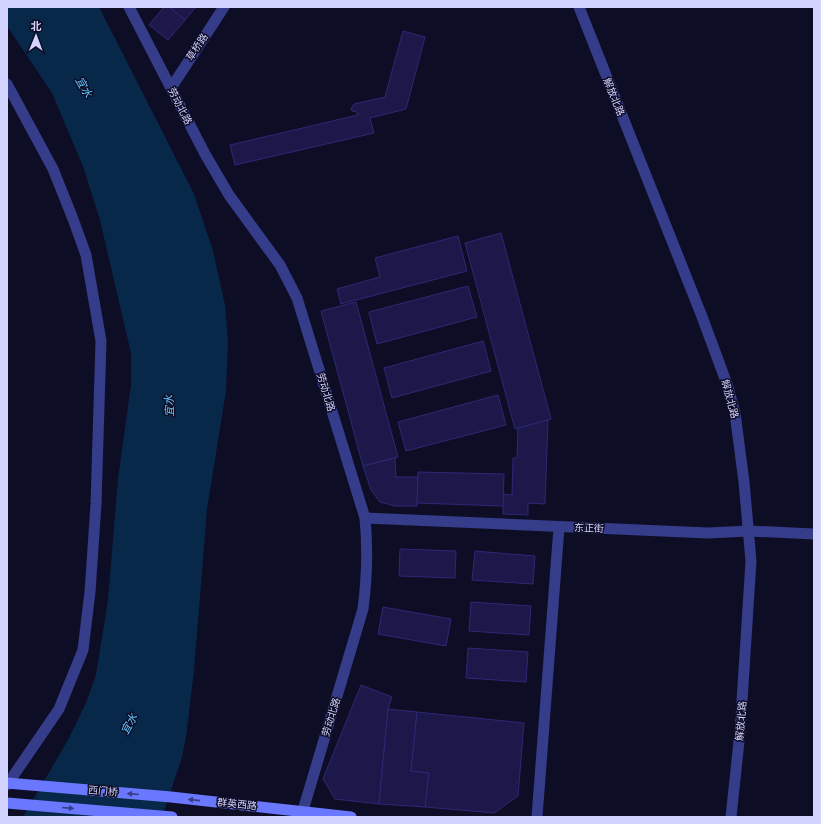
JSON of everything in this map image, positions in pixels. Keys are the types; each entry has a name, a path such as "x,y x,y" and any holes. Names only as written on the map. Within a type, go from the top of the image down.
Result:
{"main road":[{"name":"西门桥","path":"7,784 171,797"},
{"name":"群英西路","path":"171,797 302,814 351,817"},
{"name":"西门桥","path":"7,803 169,817"}],"street":[{"name":"劳动北路","path":"129,7 205,154 229,194 280,265 297,298 365,518 368,544 368,574 363,609 302,814"},
{"name":"草桥路","path":"170,88 224,7"},
{"name":"解放北路","path":"579,7 701,314 727,384 735,413 749,531 751,561 747,642 740,732 731,817"},
{"path":"7,84 53,169 74,219 86,255 101,341 96,504 90,592 82,650 59,709 7,784"},
{"name":"东正街","path":"365,518 708,533 749,531 814,534"},
{"path":"537,817 559,527"}],"water":[{"name":"宜水","path":"7,7 99,7 194,194 213,251 225,305 228,343 226,391 207,509 194,671 186,737 182,757 162,817 23,817 68,740 86,703 96,675 108,600 118,479 131,385 131,353 100,220 83,166 52,93 7,26"}],"building":[{"path":"164,7 169,7 185,20 168,40 149,25"},
{"path":"169,7 196,7 185,20"},
{"path":"403,31 425,37 406,109 370,118 374,133 235,165 230,145 358,115 357,112 352,111 351,109 354,104 385,97"},
{"path":"501,233 551,419 515,429 465,243"},
{"path":"458,236 467,271 341,304 337,289 380,277 375,258"},
{"path":"468,286 477,317 377,344 369,312"},
{"path":"356,302 398,457 363,466 321,311"},
{"path":"483,341 491,371 392,398 384,368"},
{"path":"498,395 506,425 406,451 398,422"},
{"path":"548,420 545,504 528,503 528,515 503,514 503,494 512,495 513,458 517,458 518,428"},
{"path":"395,458 396,477 418,477 417,506 395,506 380,502 371,490 363,466"},
{"path":"418,472 504,474 503,506 417,503"},
{"path":"400,549 456,551 455,578 399,576"},
{"path":"475,551 535,556 533,584 472,580"},
{"path":"471,602 531,606 529,635 469,631"},
{"path":"383,607 451,619 446,646 378,634"},
{"path":"468,648 528,652 526,682 466,678"},
{"path":"361,685 392,697 388,709 379,804 335,799 323,779"},
{"path":"388,709 417,712 411,771 429,773 425,807 379,804"},
{"path":"417,712 524,723 518,796 494,813 425,807 429,773 411,771"}]}
